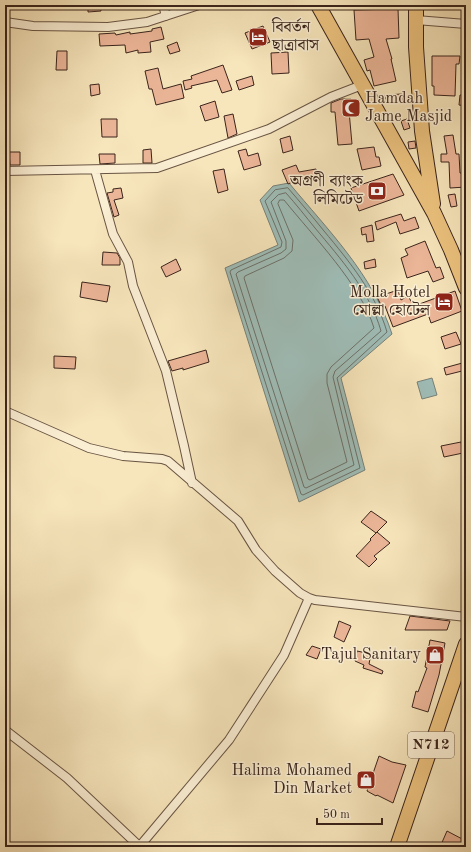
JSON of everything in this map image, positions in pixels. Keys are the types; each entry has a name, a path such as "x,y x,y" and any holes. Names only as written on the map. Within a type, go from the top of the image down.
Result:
{"highway":[{"path":"318,5 434,213 466,288"},
{"path":"416,5 416,47 422,131 434,213"},
{"name":"N712","path":"397,847 466,644"}],"street":[{"path":"163,5 166,16"},
{"path":"5,22 33,26 108,28 147,22 199,5"},
{"path":"416,20 466,24"},
{"path":"5,171 157,168 269,128 331,97 362,85"},
{"path":"95,170 113,234 128,262 133,286 166,371 192,483"},
{"path":"5,411 89,448 123,456 162,459 168,461 238,521 256,550 275,572 309,598 315,600 466,617"},
{"path":"5,730 67,778 139,847 229,740 284,655 309,598"}],"water":[{"path":"289,183 334,236 361,273 384,312 392,334 341,378 365,470 299,502 225,268 278,245 260,200 273,186"},
{"path":"432,378 437,395 422,399 417,382"}],"building":[{"path":"88,5 100,5 101,11 88,12"},
{"path":"398,9 399,38 386,39 392,59 396,81 374,86 370,70 367,71 364,60 374,57 369,39 356,40 354,10"},
{"name":"বিবর্তন ছাত্রাবাস","path":"263,26 270,42 252,49 245,33"},
{"path":"161,27 164,39 150,42 151,52 138,53 138,50 126,53 125,45 100,46 99,34 115,33 116,35 130,32 130,34 152,31 152,29"},
{"path":"177,42 180,51 170,54 167,46"},
{"path":"57,51 67,51 67,70 56,70"},
{"path":"288,52 289,73 272,74 271,53"},
{"path":"432,56 460,56 459,64 456,64 455,96 434,95 434,86 432,86"},
{"path":"223,65 232,90 222,93 217,80 191,86 192,88 185,90 183,81 192,79 191,76"},
{"path":"158,68 163,89 181,84 184,98 156,105 152,89 149,89 145,71"},
{"path":"252,76 254,85 239,90 236,81"},
{"path":"99,84 100,94 91,96 90,85"},
{"path":"402,94 403,101 386,102 385,95"},
{"path":"460,95 466,95 466,106 459,105"},
{"path":"341,99 351,99 352,111 349,111 352,144 338,145 335,112 331,112 331,103"},
{"path":"215,101 219,117 205,121 200,106"},
{"path":"233,114 237,134 228,138 224,116"},
{"path":"101,119 117,119 117,137 102,137"},
{"path":"407,119 410,128 404,130 401,121"},
{"path":"453,135 456,154 459,154 460,173 465,173 466,187 450,188 449,162 441,162 441,154 447,154 444,136"},
{"path":"290,136 293,150 283,153 280,139"},
{"path":"415,141 416,148 409,149 408,142"},
{"path":"374,147 376,157 379,157 381,166 362,170 357,149"},
{"path":"151,149 152,163 143,163 143,150"},
{"path":"246,149 248,156 258,153 261,165 244,170 238,151"},
{"path":"9,152 20,152 20,165 10,165"},
{"path":"99,154 115,154 115,163 100,164"},
{"path":"296,165 299,172 316,169 319,180 303,183 302,178 288,184 282,170"},
{"path":"224,169 228,190 218,193 213,171"},
{"name":"অগ্রণী ব্যাংক লিমিটেড","path":"393,174 404,195 359,211 351,188"},
{"path":"121,188 123,198 114,200 119,215 114,217 107,193 113,192 113,189"},
{"path":"455,194 457,206 451,207 448,195"},
{"path":"401,214 404,221 415,217 419,228 400,234 396,222 377,230 375,222"},
{"path":"372,225 374,241 367,242 366,234 362,235 361,228"},
{"path":"425,241 436,268 440,267 444,278 433,282 428,271 407,278 401,258 408,255 405,249"},
{"path":"103,252 117,253 120,258 120,265 102,265"},
{"path":"176,259 181,270 166,277 161,267"},
{"path":"375,259 376,267 365,269 364,262"},
{"path":"82,282 110,286 107,302 80,297"},
{"path":"398,290 401,300 408,296 414,306 455,291 462,311 431,323 428,314 393,327 385,306 382,307 377,297"},
{"path":"456,332 461,344 445,349 441,337"},
{"path":"206,350 209,362 183,370 183,368 172,371 168,361"},
{"path":"54,356 76,357 75,369 54,368"},
{"path":"466,362 466,370 446,375 444,368"},
{"path":"461,442 463,453 444,457 441,446"},
{"path":"371,511 387,522 376,533 361,522"},
{"path":"377,532 390,543 374,556 377,559 369,567 356,556"},
{"path":"410,616 450,621 447,630 405,630"},
{"path":"339,621 351,626 344,642 334,637"},
{"path":"430,640 445,643 439,675 428,712 412,707 416,691 418,692 427,668 425,667"},
{"path":"312,646 321,649 317,659 306,655"},
{"path":"357,651 371,654 369,664 383,671 382,674 363,668 364,665 355,661"},
{"path":"379,756 392,762 406,765 393,803 367,791"},
{"path":"447,831 466,841 466,847 440,847"}],"place":[{"name":"বিবর্তন ছাত্রাবাস","path":"258,37"},
{"name":"Hamdah Jame Masjid","path":"351,108"},
{"name":"অগ্রণী ব্যাংক লিমিটেড","path":"377,191"},
{"name":"Molla Hotel মোল্লা হোটেল","path":"444,302"},
{"name":"Tajul Sanitary","path":"435,655"},
{"name":"Halima Mohamed Din Market","path":"366,780"}]}
